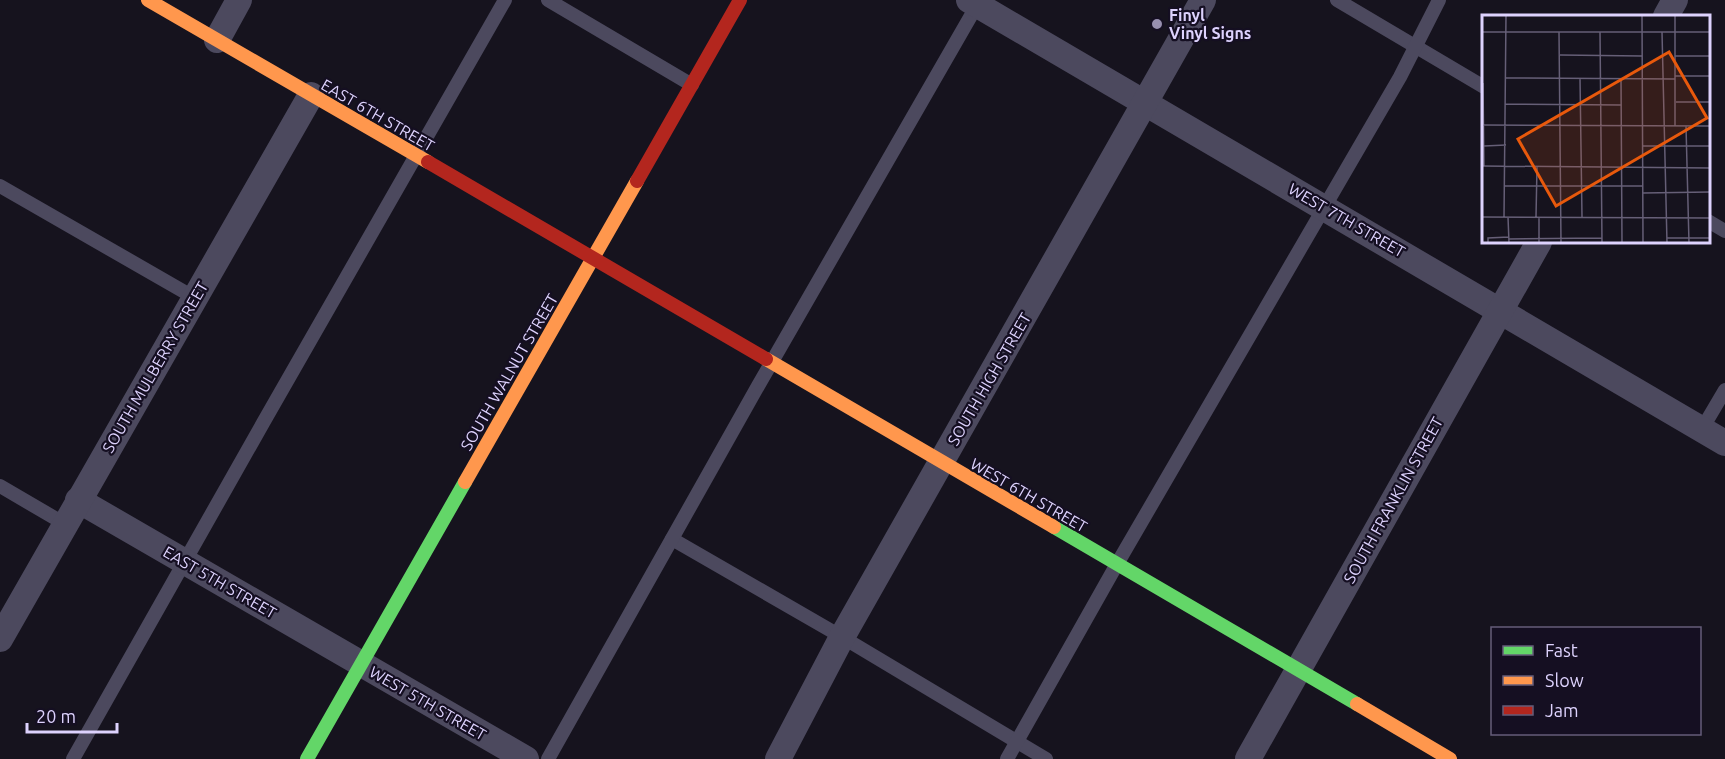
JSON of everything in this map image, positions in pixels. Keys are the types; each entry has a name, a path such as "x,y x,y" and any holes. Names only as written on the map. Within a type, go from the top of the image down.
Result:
{"street":[{"name":"EAST 6TH STREET","path":"148,0 593,258"},
{"path":"217,40 240,0"},
{"name":"SOUTH WALNUT STREET","path":"307,759 740,0"},
{"name":"SOUTH HIGH STREET","path":"778,759 842,637 1203,0"},
{"path":"1667,15 1675,0"},
{"name":"WEST 7TH STREET","path":"975,2 1725,443"},
{"name":"SOUTH MULBERRY STREET","path":"0,639 311,95"},
{"name":"SOUTH FRANKLIN STREET","path":"1248,759 1538,243"},
{"name":"WEST 6TH STREET","path":"593,258 1450,759"},
{"name":"EAST 5TH STREET","path":"78,500 362,665"},
{"name":"WEST 5TH STREET","path":"362,665 526,759"}],"lane":[{"path":"73,759 505,0"},
{"path":"548,0 692,85"},
{"path":"1337,0 1482,86"},
{"path":"1007,759 1117,564 1400,77 1439,0"},
{"path":"548,759 975,2"},
{"path":"0,186 195,298"},
{"path":"1710,222 1725,231"},
{"path":"1702,429 1725,390"},
{"path":"0,486 65,524"},
{"path":"672,538 1046,759"}],"traffic: fast":[{"path":"307,759 465,482"},
{"path":"1054,527 1357,704"}],"traffic: slow":[{"path":"148,0 428,162"},
{"path":"465,482 637,181"},
{"path":"766,359 1054,527"},
{"path":"1357,704 1450,759"}],"traffic: jam":[{"path":"637,181 740,0"},
{"path":"428,162 766,359"}],"place":[{"name":"Finyl Vinyl Signs","path":"1157,24"}]}
